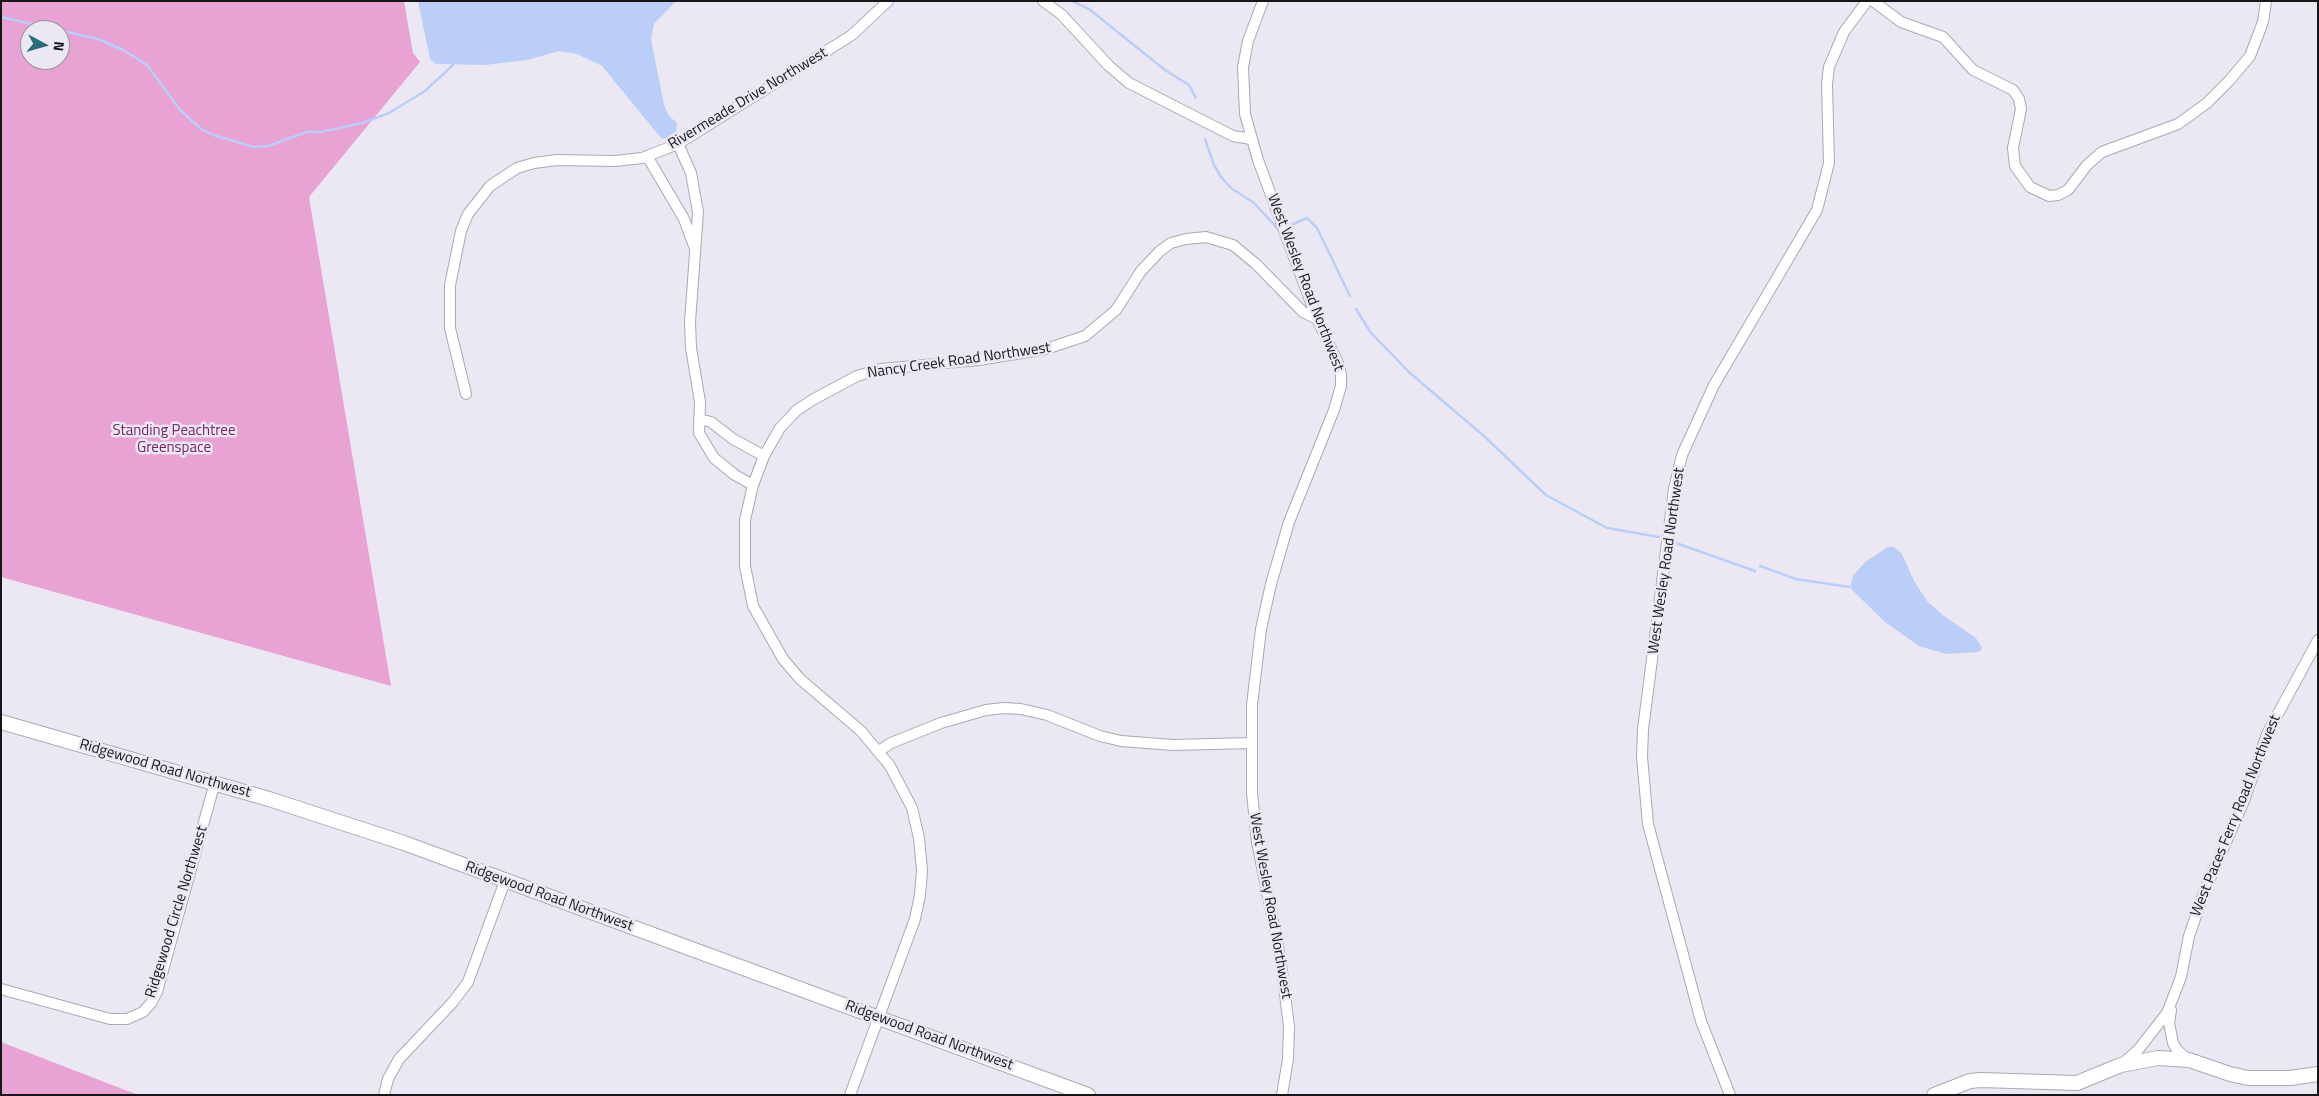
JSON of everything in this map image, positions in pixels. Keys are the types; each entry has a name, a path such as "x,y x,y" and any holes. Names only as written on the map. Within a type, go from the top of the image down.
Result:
{"street":[{"name":"Rivermeade Drive Northwest","path":"466,394 450,328 450,285 461,231 478,198 503,176 534,162 556,160 615,162 647,156 678,144 852,35 888,1"},
{"path":"1043,1 1061,14 1109,66 1129,83 1233,136 1251,139"},
{"name":"West Wesley Road Northwest","path":"1264,1 1248,41 1243,67 1245,114 1251,139 1318,318 1338,363 1340,386 1334,410 1289,522 1271,584 1256,667 1251,743 1252,793 1257,842 1287,997 1288,1059 1282,1095"},
{"name":"West Wesley Road Northwest","path":"1730,1095 1704,1028 1650,832 1644,798 1643,729 1673,496 1682,455 1714,385 1817,210 1826,184 1829,163 1827,84 1829,68 1844,32 1868,1"},
{"path":"1873,1 1901,22 1943,37 1973,70 2013,90 2021,109 2013,148 2015,166 2030,187 2049,196 2058,195 2068,190 2086,165 2102,152 2178,124 2207,103 2230,81 2250,56 2263,22 2266,1"},
{"path":"678,144 691,173 697,198 698,226 694,247 691,348 700,402 699,433 714,458 735,475 753,485"},
{"path":"647,156 684,219 694,247"},
{"name":"Nancy Creek Road Northwest","path":"850,1095 914,920 920,895 922,870 920,838 912,808 899,779 879,751 861,732 800,679 783,659 757,616 750,594 743,549 745,520 753,485 764,456 780,428 797,410 821,394 857,376 881,370 979,360 1046,349 1085,336 1116,310 1141,271 1160,251 1171,243 1186,238 1206,237 1233,245 1256,264 1303,312 1318,318"},
{"path":"700,419 711,422 733,439 764,456"},
{"name":"West Paces Ferry Road Northwest","path":"2121,1065 2138,1050 2161,1022 2173,999 2205,890 2244,801 2267,734 2318,640"},
{"path":"879,751 891,743 941,722 986,710 1004,708 1021,709 1047,715 1100,736 1121,741 1173,745 1251,743"},
{"name":"Ridgewood Road Northwest","path":"1,722 215,782 404,843 1088,1095"},
{"name":"Ridgewood Circle Northwest","path":"1,989 110,1019 127,1019 143,1012 157,992 215,782"},
{"path":"384,1095 388,1080 399,1059 453,1002 468,982 505,881"},
{"name":"West Paces Ferry Road Northwest","path":"2173,999 2169,1023 2170,1035 2177,1050 2189,1060"},
{"path":"1934,1095 1970,1081 1981,1080 2005,1079 2064,1089 2121,1065 2158,1058 2189,1060 2248,1078 2290,1078 2318,1074"}],"green space":[{"name":"Standing Peachtree Greenspace","path":"1,1 404,1 413,53 420,62 309,197 391,686 1,577"},
{"path":"1,1042 138,1095 1,1095"}],"water":[{"path":"418,1 676,1 654,24 651,39 664,105 669,116 677,123 676,133 665,139 661,138 602,66 577,54 559,51 527,60 485,65 436,64 430,59"},
{"path":"1888,547 1894,547 1902,554 1914,581 1927,601 1944,616 1976,638 1982,648 1979,652 1946,654 1919,646 1885,622 1850,588 1853,576 1865,562"}],"waterway":[{"path":"1072,1 1089,9 1165,70 1189,85 1196,98"},
{"path":"1,17 98,39 123,50 147,65 180,110 201,129 213,135 254,147 268,146 307,132 321,132 362,123 389,113 425,91 453,65"},
{"path":"1205,139 1214,165 1221,177 1231,188 1254,203 1278,229"},
{"path":"1291,225 1307,218 1317,228 1350,296"},
{"path":"1356,309 1371,333 1410,373 1485,437 1546,495 1607,528 1659,537"},
{"path":"1676,543 1755,571"},
{"path":"1760,566 1796,579 1849,587"}]}
